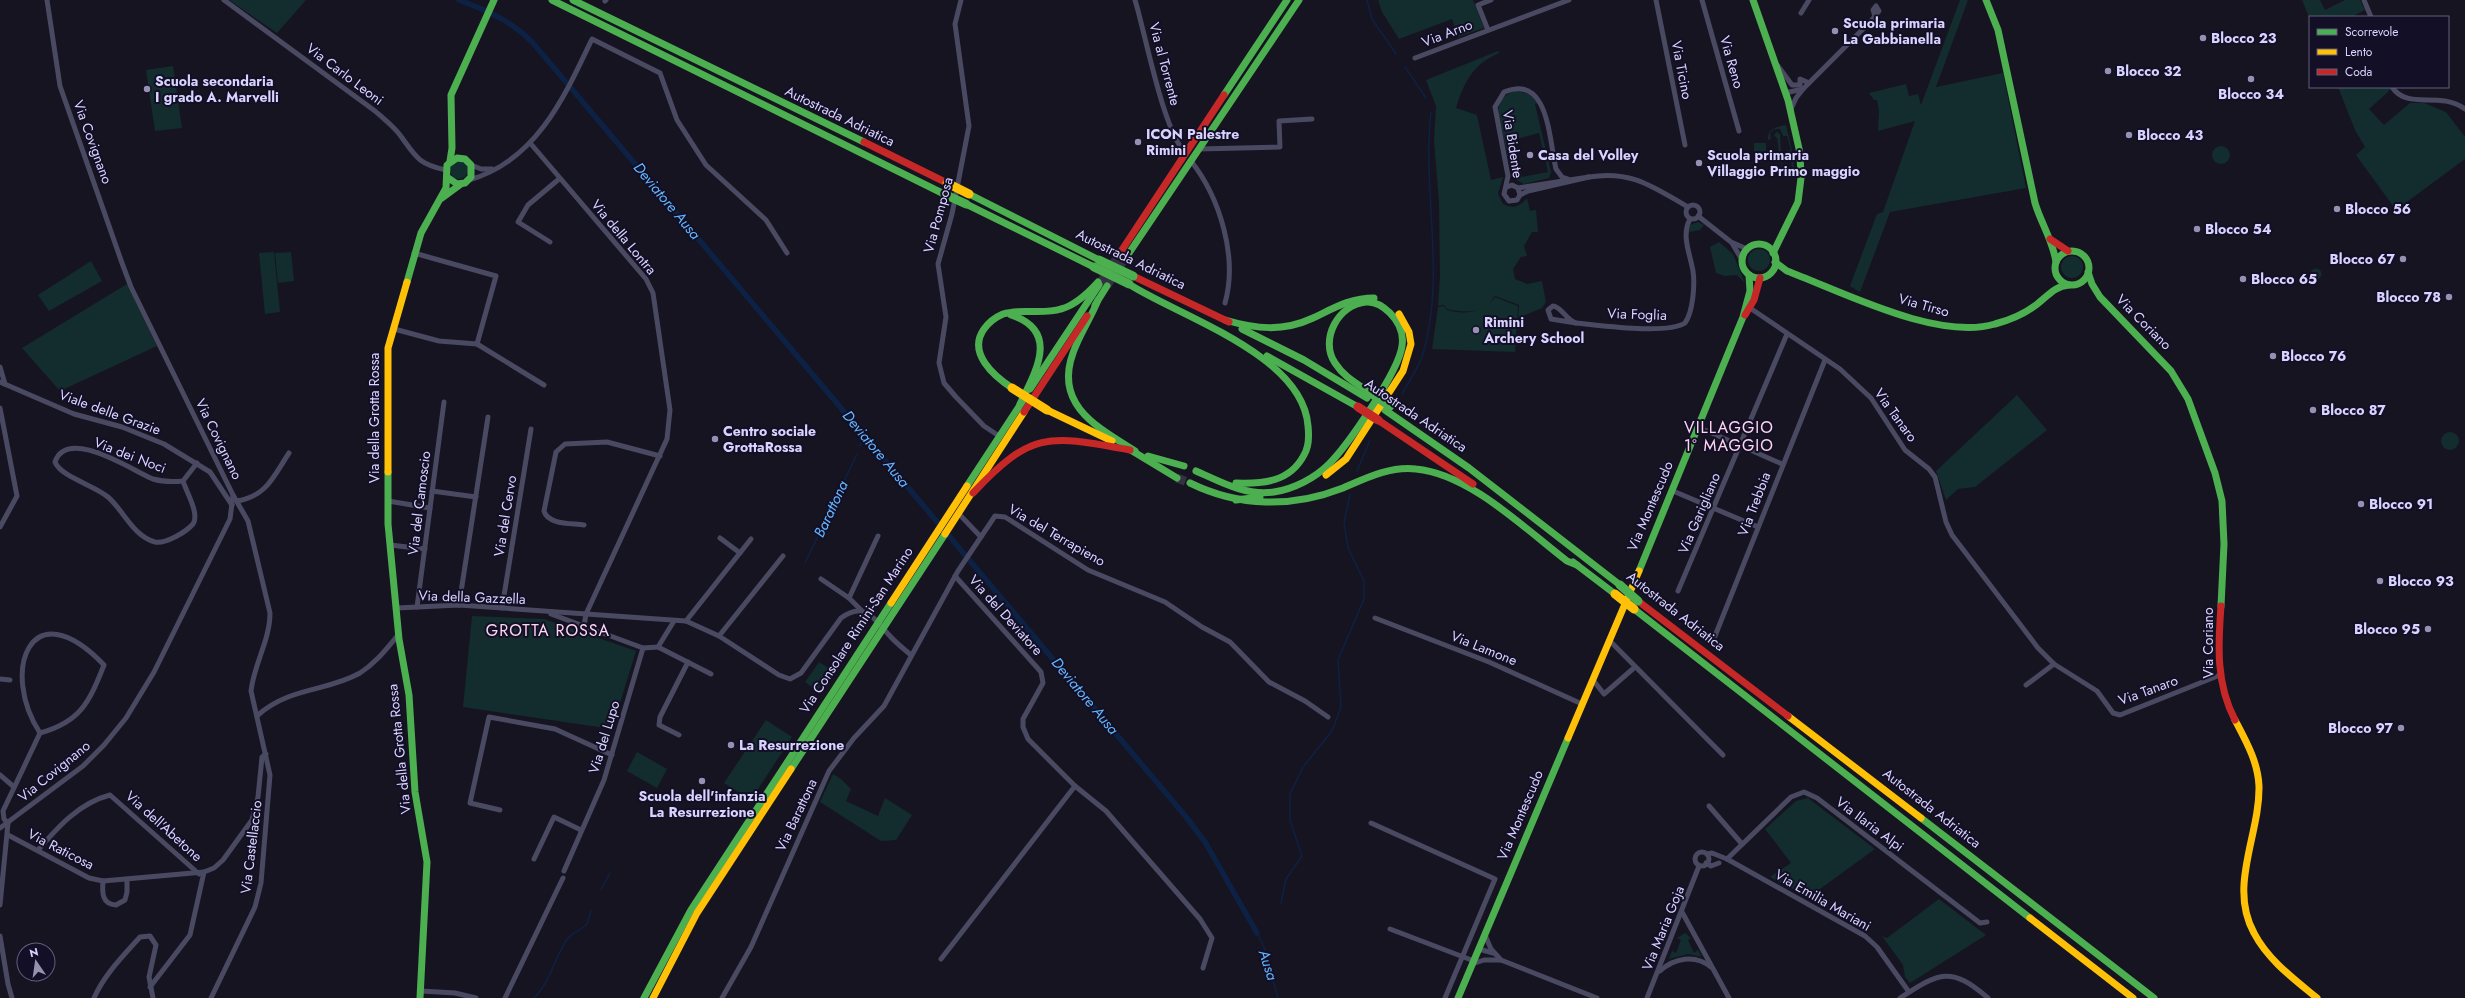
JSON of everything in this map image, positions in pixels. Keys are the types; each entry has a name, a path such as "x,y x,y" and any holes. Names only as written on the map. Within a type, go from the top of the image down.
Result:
{"main road":[{"name":"Via della Grotta Rossa","path":"420,995 428,862 415,792 409,695 399,634 390,545 388,501 388,348 414,253 429,215 446,188 452,137 451,95 494,0"},
{"name":"Autostrada Adriatica","path":"552,0 944,194 1097,263"},
{"name":"Autostrada Adriatica","path":"573,0 969,194 1292,369 1358,407 1470,482 2133,998"},
{"path":"1122,257 1188,157 1287,0"},
{"path":"1188,157 1199,149 1299,0"},
{"path":"1753,0 1791,111 1802,166 1801,187 1793,217 1780,234 1764,245 1755,245 1747,249 1742,260 1743,266 1749,275 1760,278 1771,273 1780,234"},
{"path":"1988,2 1998,30 2035,203 2054,249 2056,274 2050,292"},
{"name":"Via della Grotta Rossa","path":"452,137 456,147 468,162"},
{"path":"457,158 468,162 472,173 465,182 453,183 448,169 457,158"},
{"name":"Via della Grotta Rossa","path":"439,201 465,182"},
{"path":"2048,237 2068,251 2078,252 2085,258 2088,272 2085,278 2072,284 2061,281 2056,274"},
{"path":"1764,245 1774,258"},
{"path":"2056,262 2058,257 2068,251"},
{"name":"Via Tirso","path":"1774,258 1787,272"},
{"name":"Via Tirso","path":"1771,273 1787,272 1918,321 1962,329 1994,324 2010,319 2037,304 2050,292 2062,284 2072,284"},
{"name":"Via Coriano","path":"2088,272 2094,291"},
{"name":"Via Montescudo","path":"1458,998 1593,680 1744,317 1750,291 1749,275"},
{"name":"Via Montescudo","path":"1744,317 1750,308 1760,278"},
{"path":"1132,282 1153,300 1245,347 1272,365 1287,379 1306,407 1310,420 1308,447 1304,458 1295,470 1277,481 1260,484 1249,485 1219,481"},
{"name":"Autostrada Adriatica","path":"1132,282 1225,320 1304,360 1368,395 1458,454 1469,468 2154,998"},
{"path":"1102,284 1080,300 1061,310 1045,313 1013,312 996,317 980,335 981,358 993,373 1012,388 1046,410 1137,452"},
{"name":"Via Consolare Rimini-San Marino","path":"954,517 999,436 1102,284"},
{"name":"Via Consolare Rimini-San Marino","path":"652,998 697,913 935,542 973,493 1098,300 1102,284"},
{"name":"Via Coriano","path":"2072,284 2094,291 2167,364 2180,384 2216,477 2223,517 2220,675 2229,708 2253,756 2259,778 2258,800 2246,860 2243,888 2243,907 2248,923 2257,940 2277,965 2317,998"},
{"path":"1225,320 1257,329 1280,328 1303,322 1342,302 1360,297 1373,298 1393,308 1402,318 1409,332 1411,344 1407,361 1399,377 1346,458 1325,476 1308,486 1280,494 1236,500"},
{"path":"1098,300 1093,314 1072,354 1068,373 1069,389 1075,405 1088,419 1178,478"},
{"path":"1196,471 1251,492 1281,491 1300,484 1330,463 1381,388 1402,348 1401,330 1392,314 1376,303 1364,303 1344,310 1334,321 1329,336 1330,350 1336,364 1347,378 1368,395"},
{"path":"996,317 1011,315 1024,318 1033,327 1039,337 1040,357 1037,370 1020,404"},
{"path":"973,493 995,468 1010,456 1038,441 1062,438 1137,452 1184,466"},
{"path":"1190,484 1236,500 1285,501 1311,498 1385,471 1406,468 1428,470 1469,487 1567,561 1577,565"},
{"name":"Via Consolare Rimini-San Marino","path":"644,998 691,910 881,625"}],"street":[{"name":"Via Covignano","path":"47,0 60,86 126,275 233,495"},
{"name":"Via Carlo Leoni","path":"224,0 375,111 392,126 411,154 424,163 448,169"},
{"name":"Via Pomposa","path":"961,0 955,24 969,126 954,207 938,264 946,317 939,363 944,382 956,397 984,426 999,436"},
{"name":"Via al Torrente","path":"1135,0 1167,118 1175,141 1188,157 1213,198 1222,227 1230,264 1229,288 1225,303"},
{"name":"Via Arno","path":"1488,30 1477,2 1491,0"},
{"name":"Via Arno","path":"1415,58 1569,0"},
{"name":"Via Ticino","path":"1656,0 1685,145"},
{"name":"Via Reno","path":"1702,0 1739,131"},
{"path":"1801,13 1809,0"},
{"path":"2364,0 2371,16"},
{"path":"1785,92 1801,87 1822,71 1875,16"},
{"path":"465,182 510,162 531,144 564,95 592,39 660,73 677,120 706,165 766,220 787,253"},
{"path":"1772,57 1789,82 1801,87"},
{"path":"1791,111 1801,87 1822,71"},
{"name":"Via Bidente","path":"1568,178 1562,177 1556,169 1540,100 1532,91 1516,88 1504,92 1495,107 1508,176 1507,187 1504,194 1509,201 1517,200 1520,195 1528,191 1589,177 1606,174 1635,178 1651,185 1688,207 1697,208 1698,216 1731,242 1747,249"},
{"path":"2393,88 2404,98 2415,100 2445,99 2465,109"},
{"path":"1199,149 1280,147 1279,121 1312,120"},
{"name":"Via della Lontra","path":"531,144 559,180 646,279 653,293 670,410 667,439 586,614 584,626"},
{"path":"468,162 481,169 495,169"},
{"name":"Via Bidente","path":"1507,187 1512,185 1518,188 1568,178 1589,177"},
{"path":"550,242 518,222 528,205 559,180"},
{"name":"Via Bidente","path":"1518,188 1520,195"},
{"path":"1688,207 1686,214 1690,219 1698,216"},
{"name":"Via Foglia","path":"1576,323 1565,318 1558,307 1551,307 1548,310 1549,318 1554,321 1576,323 1643,328 1673,327 1685,323 1690,311 1693,276 1686,238 1690,219"},
{"name":"Via Bidente","path":"1731,242 1742,260"},
{"path":"414,253 496,276 477,344"},
{"name":"Via Tanaro","path":"1750,308 1840,369 1871,398 1905,450 1929,469 1935,476 1946,522 1952,535 2038,648 2054,664 2097,691 2113,713 2120,715 2220,675"},
{"path":"394,329 439,341 477,344 544,385"},
{"name":"Via Garigliano","path":"1678,591 1787,334"},
{"name":"Via Trebbia","path":"1715,636 1782,464 1825,360"},
{"path":"0,368 3,383 0,389"},
{"name":"Viale delle Grazie","path":"3,383 74,414 140,433 197,463 210,472 234,503"},
{"name":"Via del Camoscio","path":"417,607 444,402"},
{"path":"0,408 17,496 0,526"},
{"path":"459,606 488,417"},
{"path":"1698,427 1782,464"},
{"name":"Via del Cervo","path":"502,608 531,429"},
{"path":"584,525 552,520 544,511 556,452 560,448 572,443 607,442 660,456"},
{"name":"Via dei Noci","path":"183,481 195,515 194,523 185,531 158,543 146,539 138,533 107,496 60,471 55,462 60,453 66,449 74,448 110,457 152,479 166,482 183,481 197,463"},
{"name":"Via Covignano","path":"0,828 82,766 104,745 126,718 154,672 230,519 234,503 254,497 264,491 289,453"},
{"path":"432,491 476,498"},
{"path":"1672,491 1758,527"},
{"name":"Via Castellaccio","path":"211,998 255,907 261,883 270,798 270,775 258,715 251,691 253,678 270,629 270,613 248,521 234,503 233,495"},
{"name":"Via della Grotta Rossa","path":"388,501 430,508"},
{"name":"Via del Terrapieno","path":"981,537 995,516 1005,517 1088,570 1165,602 1202,627 1230,642 1269,682 1305,701 1328,718"},
{"path":"954,517 981,537"},
{"path":"849,598 878,536"},
{"name":"Via Barattona","path":"722,998 751,947 830,771 854,738 884,706 955,576 981,537"},
{"path":"720,538 740,553"},
{"path":"686,621 751,539"},
{"path":"390,545 425,549"},
{"path":"719,636 783,556"},
{"name":"Via del Deviatore","path":"955,576 1041,672 1043,683 1025,713 1023,728 1028,739 1075,786 1106,811 1200,919 1212,938 1203,968"},
{"path":"821,579 849,598 862,611 881,625 911,655"},
{"name":"Via della Gazzella","path":"397,608 459,606 686,621 719,636 779,675 790,679 801,673 841,618 848,613 862,611"},
{"name":"Via della Gazzella","path":"546,612 643,648 658,648"},
{"name":"Via Lamone","path":"1375,618 1490,662 1582,704"},
{"path":"674,621 658,648 711,674"},
{"path":"0,905 8,835 8,823 4,819 3,811 40,733 68,723 78,713 92,693 104,666 79,643 66,637 50,633 32,637"},
{"path":"258,715 269,705 295,693 331,684 359,673 378,659 399,634"},
{"path":"1609,640 1724,755"},
{"name":"Via del Lupo","path":"564,871 604,780 643,648"},
{"path":"679,735 659,725 660,717 688,662"},
{"path":"2026,685 2054,664"},
{"path":"1593,680 1604,694 1635,667"},
{"path":"10,673 12,687"},
{"path":"0,679 10,680"},
{"path":"25,717 40,733"},
{"path":"500,810 470,803 489,717 554,730 612,755"},
{"name":"Via Raticosa","path":"8,835 89,878 103,881 201,873 214,868 223,860 252,820 258,797 262,757 266,754"},
{"path":"0,775 14,787"},
{"path":"941,959 1075,786"},
{"name":"Via Ilaria Alpi","path":"1727,859 1792,797 1798,793 1810,794 1980,923 1988,922"},
{"name":"Via dell'Abetone","path":"38,850 62,823 82,808 110,795 201,873"},
{"path":"1709,806 1742,844"},
{"path":"534,859 554,817 581,830"},
{"name":"Via Montescudo","path":"1371,823 1495,879 1445,998"},
{"name":"Via Maria Goja","path":"1647,998 1699,866 1697,863 1698,854 1702,851 1707,854"},
{"name":"Via Emilia Mariani","path":"1707,854 1712,853 1727,859 1865,936 1877,947 1909,992"},
{"path":"1706,863 1707,854"},
{"path":"1706,863 1711,866 1719,863"},
{"path":"1699,866 1706,863"},
{"path":"150,988 190,935 201,873"},
{"path":"505,998 562,878"},
{"name":"Via Raticosa","path":"103,881 104,898 107,902 116,905 125,900 128,892 126,880"},
{"path":"1682,912 1711,968 1729,998"},
{"path":"1390,929 1462,957 1473,963 1490,959 1501,960 1597,998"},
{"path":"94,998 100,985 118,962 140,937 145,935 150,936 156,945 149,977 153,998"},
{"path":"1485,935 1494,953 1501,960"},
{"path":"0,936 8,984 12,998"},
{"path":"1478,949 1494,953"},
{"path":"1478,949 1490,959"},
{"path":"1658,973 1673,962 1686,959 1699,960 1711,968"},
{"path":"1900,998 1909,992 1945,975 1962,978 1988,998"},
{"path":"420,995 455,993 476,998"}],"green space":[{"path":"229,0 306,0 277,33"},
{"path":"1378,0 1473,0 1484,28 1458,37 1452,19 1399,39 1382,12"},
{"path":"1960,0 1968,0 1936,87 2003,73 2026,188 1890,212 1860,292 1850,286 1877,214 1883,212 1915,121 1878,131 1879,111 1877,100 1874,100 1869,93 1906,84 1909,96 1918,94 1921,105"},
{"path":"2302,0 2320,0 2325,10 2345,0 2360,0 2365,10 2353,16 2309,16 2309,18"},
{"path":"1498,51 1499,53 1490,57 1476,68 1462,90 1456,108 1477,115 1491,180 1503,177 1498,194 1503,204 1513,207 1519,205 1527,198 1530,211 1536,210 1538,232 1532,232 1524,246 1527,256 1521,257 1513,269 1515,279 1527,284 1542,281 1546,302 1542,308 1518,318 1519,305 1495,296 1487,307 1478,310 1456,311 1447,309 1444,305 1438,306 1440,276 1439,202 1434,141 1436,106 1426,80"},
{"path":"173,66 182,128 155,131 146,70"},
{"path":"2338,88 2389,88 2390,90 2369,109 2384,125 2410,103 2424,103 2446,112 2465,137 2465,159 2396,210 2356,155 2365,147 2355,130"},
{"path":"1517,91 1529,94 1538,103 1535,104 1551,172 1549,178 1524,184 1515,179 1513,172 1511,172 1498,112 1503,98 1509,93","holes":["1539,133 1548,172 1522,177 1513,140"]},
{"path":"1786,125 1793,155 1794,177 1792,178 1790,175 1787,177 1787,171 1792,171 1791,154 1787,154 1786,151 1791,150 1787,136 1783,136 1780,129 1774,129 1770,133 1771,139 1768,140 1769,133 1773,129"},
{"path":"1777,132 1780,134 1782,171 1777,138 1774,135"},
{"path":"1754,143 1766,143 1766,162 1754,162"},
{"path":"2221,146 2227,149 2230,155 2227,161 2221,164 2215,161 2212,155 2215,149"},
{"path":"455,161 463,161 468,166 466,177 463,179 455,179 450,174 450,166"},
{"path":"1698,222 1704,225 1700,230 1689,232 1690,225"},
{"path":"1719,242 1733,254 1745,283 1737,275 1725,276 1716,273 1710,247"},
{"path":"1759,249 1767,252 1770,260 1767,268 1759,271 1751,268 1748,260 1751,252"},
{"path":"274,252 280,312 265,314 259,253"},
{"path":"291,252 294,281 278,283 275,253"},
{"path":"2072,256 2080,259 2083,267 2080,275 2072,278 2064,275 2061,267 2064,259"},
{"path":"91,261 102,281 49,311 38,295"},
{"path":"2314,269 2318,269 2320,270 2320,278 2314,279 2311,276 2311,272"},
{"path":"127,284 157,346 60,391 22,348"},
{"name":"Rimini Archery School","path":"1495,297 1518,306 1515,352 1432,349 1438,307 1444,306 1447,310 1454,312 1474,311 1486,306"},
{"path":"2017,395 2047,430 1975,487 1958,489 1946,500 1936,471"},
{"path":"2450,432 2456,435 2459,441 2456,447 2450,450 2444,447 2441,441 2444,435"},
{"path":"472,616 544,619 636,651 612,729 463,707"},
{"path":"819,662 832,670 817,691 805,682"},
{"path":"766,720 792,737 751,800 724,783"},
{"path":"637,752 667,769 657,788 627,771"},
{"path":"833,774 841,779 851,789 846,801 878,816 885,798 912,815 896,840 881,841 820,802"},
{"path":"1808,798 1875,849 1809,897 1770,877 1791,863 1765,829 1796,801"},
{"path":"1939,899 1986,935 1910,983 1905,977 1903,965 1882,936 1887,938"},
{"path":"1685,933 1691,938 1688,940 1694,953 1698,950 1702,957 1688,954 1669,959 1672,951 1676,953 1681,940 1677,938"}],"waterway":[{"name":"Deviatore Ausa","path":"459,0 499,17 525,35 533,43 1187,818 1205,842 1257,933"},
{"path":"1367,0 1372,19 1396,54"},
{"path":"1405,67 1426,98"},
{"path":"1402,394 1421,359 1430,324 1433,294 1429,172 1431,112"},
{"name":"Barattona","path":"859,446 866,438"},
{"path":"1357,471 1370,440"},
{"name":"Barattona","path":"805,563 857,454"},
{"path":"1281,903 1286,879 1302,856 1290,820 1290,794 1303,767 1332,731 1341,707 1338,660 1364,599 1364,581 1348,548 1344,523 1350,494"},
{"name":"Barattona","path":"601,890 610,873"},
{"name":"Barattona","path":"534,998 548,978 566,941 587,924 591,911"},
{"name":"Ausa","path":"1257,933 1264,947 1278,998"}],"tunnel":[{"path":"1100,283 1118,256"},
{"path":"1107,286 1125,259"},
{"path":"1177,478 1190,483"}],"traffic: fast":[{"path":"450,161 452,148 451,95 494,0"},
{"path":"552,0 944,194"},
{"path":"573,0 864,142"},
{"path":"1224,95 1287,0"},
{"path":"1125,259 1299,0"},
{"path":"1753,0 1788,100 1800,153 1801,178 1798,202 1773,253"},
{"path":"1986,0 1998,30 2035,203 2052,247 2056,262"},
{"path":"407,282 421,233 446,188 447,165 457,158 465,159 471,165 471,177 465,183 457,184 447,177"},
{"path":"442,198 461,184"},
{"path":"944,194 966,204"},
{"path":"969,194 1099,260"},
{"path":"966,204 1094,267"},
{"path":"1759,244 1771,249 1776,261 1771,273 1759,278 1747,273 1742,261 1747,249 1759,244"},
{"path":"2072,251 2078,252 2084,256 2088,262 2089,268 2088,274 2084,280 2078,284 2072,285 2066,284 2060,280 2056,274 2055,268 2056,262 2060,256 2066,252 2072,251"},
{"path":"1099,260 1133,276"},
{"path":"1775,262 1787,271 1890,312 1946,326 1972,327 2006,321 2022,314 2059,287 2069,285"},
{"path":"1094,267 1129,284"},
{"path":"2088,272 2092,284 2100,297 2171,371 2188,399 2215,473 2222,501 2224,544 2221,606"},
{"path":"1639,571 1743,317 1750,291 1749,275"},
{"path":"1012,388 991,370 981,355 979,347 980,338 986,326 1003,314 1010,312 1054,311 1072,305 1098,282"},
{"path":"1030,389 1099,285"},
{"path":"1095,305 1107,286"},
{"path":"1132,286 1238,342 1264,359 1286,379 1301,401 1308,426 1308,445 1306,452 1298,464 1291,471 1275,480 1256,483 1236,483"},
{"path":"1225,320 1259,327 1280,327 1302,322 1350,302 1365,298 1374,298"},
{"path":"1098,300 1073,353 1069,371 1069,387 1074,401 1094,423 1135,451"},
{"path":"1196,471 1224,484 1243,490 1263,493 1282,491 1296,486 1317,474 1329,464 1348,441 1372,407 1392,372 1402,346 1401,332 1396,320 1390,313 1376,303 1366,302 1356,304 1340,316 1334,324 1329,344 1335,363 1342,372 1369,392"},
{"path":"1011,315 1026,322 1035,331 1040,341 1040,353 1037,366 1020,404"},
{"path":"1242,329 1304,360 1367,398"},
{"path":"1267,356 1358,407"},
{"path":"1369,392 1390,406"},
{"path":"967,486 1024,399"},
{"path":"1385,410 1469,468 1620,585"},
{"path":"1129,449 1177,478"},
{"path":"1148,456 1184,466"},
{"path":"1190,483 1227,497 1266,502 1285,502 1324,495 1360,480 1397,469 1416,469 1436,473 1456,481 1496,505 1567,561 1577,565"},
{"path":"388,472 388,524 399,639 409,695 415,792 427,862 420,998"},
{"path":"1236,500 1260,497"},
{"path":"791,769 945,534"},
{"path":"1573,562 1615,594"},
{"path":"1620,585 1638,601"},
{"path":"644,998 691,910 891,603"},
{"path":"1634,609 2030,918"},
{"path":"1458,998 1568,738"},
{"path":"1921,818 2154,998"}],"traffic: slow":[{"path":"947,183 969,194"},
{"path":"388,472 388,348 407,282"},
{"path":"1326,475 1346,459 1403,371 1411,344 1409,332 1399,314"},
{"path":"1012,388 1047,410"},
{"path":"1047,410 1112,441"},
{"path":"945,534 1024,412"},
{"path":"891,603 967,486"},
{"path":"1568,738 1639,571"},
{"path":"1615,594 1634,609"},
{"path":"1788,716 1921,818"},
{"path":"2235,720 2254,760 2259,786 2255,823 2244,879 2244,897 2247,915 2254,933 2267,952 2299,984 2317,998"},
{"path":"653,998 697,913 791,769"},
{"path":"2030,918 2133,998"}],"traffic: jam":[{"path":"1118,256 1224,95"},
{"path":"864,142 947,183"},
{"path":"2050,239 2068,251"},
{"path":"1133,276 1229,322"},
{"path":"1745,315 1754,300 1760,278"},
{"path":"1024,412 1087,316"},
{"path":"1358,407 1378,420"},
{"path":"1378,420 1473,484"},
{"path":"973,493 993,472 1011,458 1027,448 1043,442 1060,440 1130,450"},
{"path":"1638,601 1788,716"},
{"path":"2221,606 2219,636 2221,679 2224,693 2235,720"}],"place":[{"name":"Scuola primaria La Gabbianella","path":"1835,31"},
{"name":"Blocco 23","path":"2203,38"},
{"name":"Blocco 32","path":"2108,71"},
{"name":"Blocco 34","path":"2251,79"},
{"name":"Scuola secondaria I grado A. Marvelli","path":"147,89"},
{"name":"Blocco 43","path":"2129,135"},
{"name":"ICON Palestre Rimini","path":"1138,142"},
{"name":"Casa del Volley","path":"1530,155"},
{"name":"Scuola primaria Villaggio Primo maggio","path":"1699,163"},
{"name":"Blocco 56","path":"2337,209"},
{"name":"Blocco 54","path":"2197,229"},
{"name":"Blocco 67","path":"2403,259"},
{"name":"Blocco 65","path":"2243,279"},
{"name":"Blocco 78","path":"2449,297"},
{"name":"Rimini Archery School","path":"1476,330"},
{"name":"Blocco 76","path":"2273,356"},
{"name":"Blocco 87","path":"2313,410"},
{"name":"Centro sociale GrottaRossa","path":"715,439"},
{"name":"Blocco 91","path":"2361,504"},
{"name":"Blocco 93","path":"2380,581"},
{"name":"Blocco 95","path":"2428,629"},
{"name":"Blocco 97","path":"2401,728"},
{"name":"La Resurrezione","path":"731,745"},
{"name":"Scuola dell'infanzia La Resurrezione","path":"702,781"}],"district":[{"name":"VILLAGGIO 1° MAGGIO","path":"1729,436"},
{"name":"GROTTA ROSSA","path":"548,630"}]}
